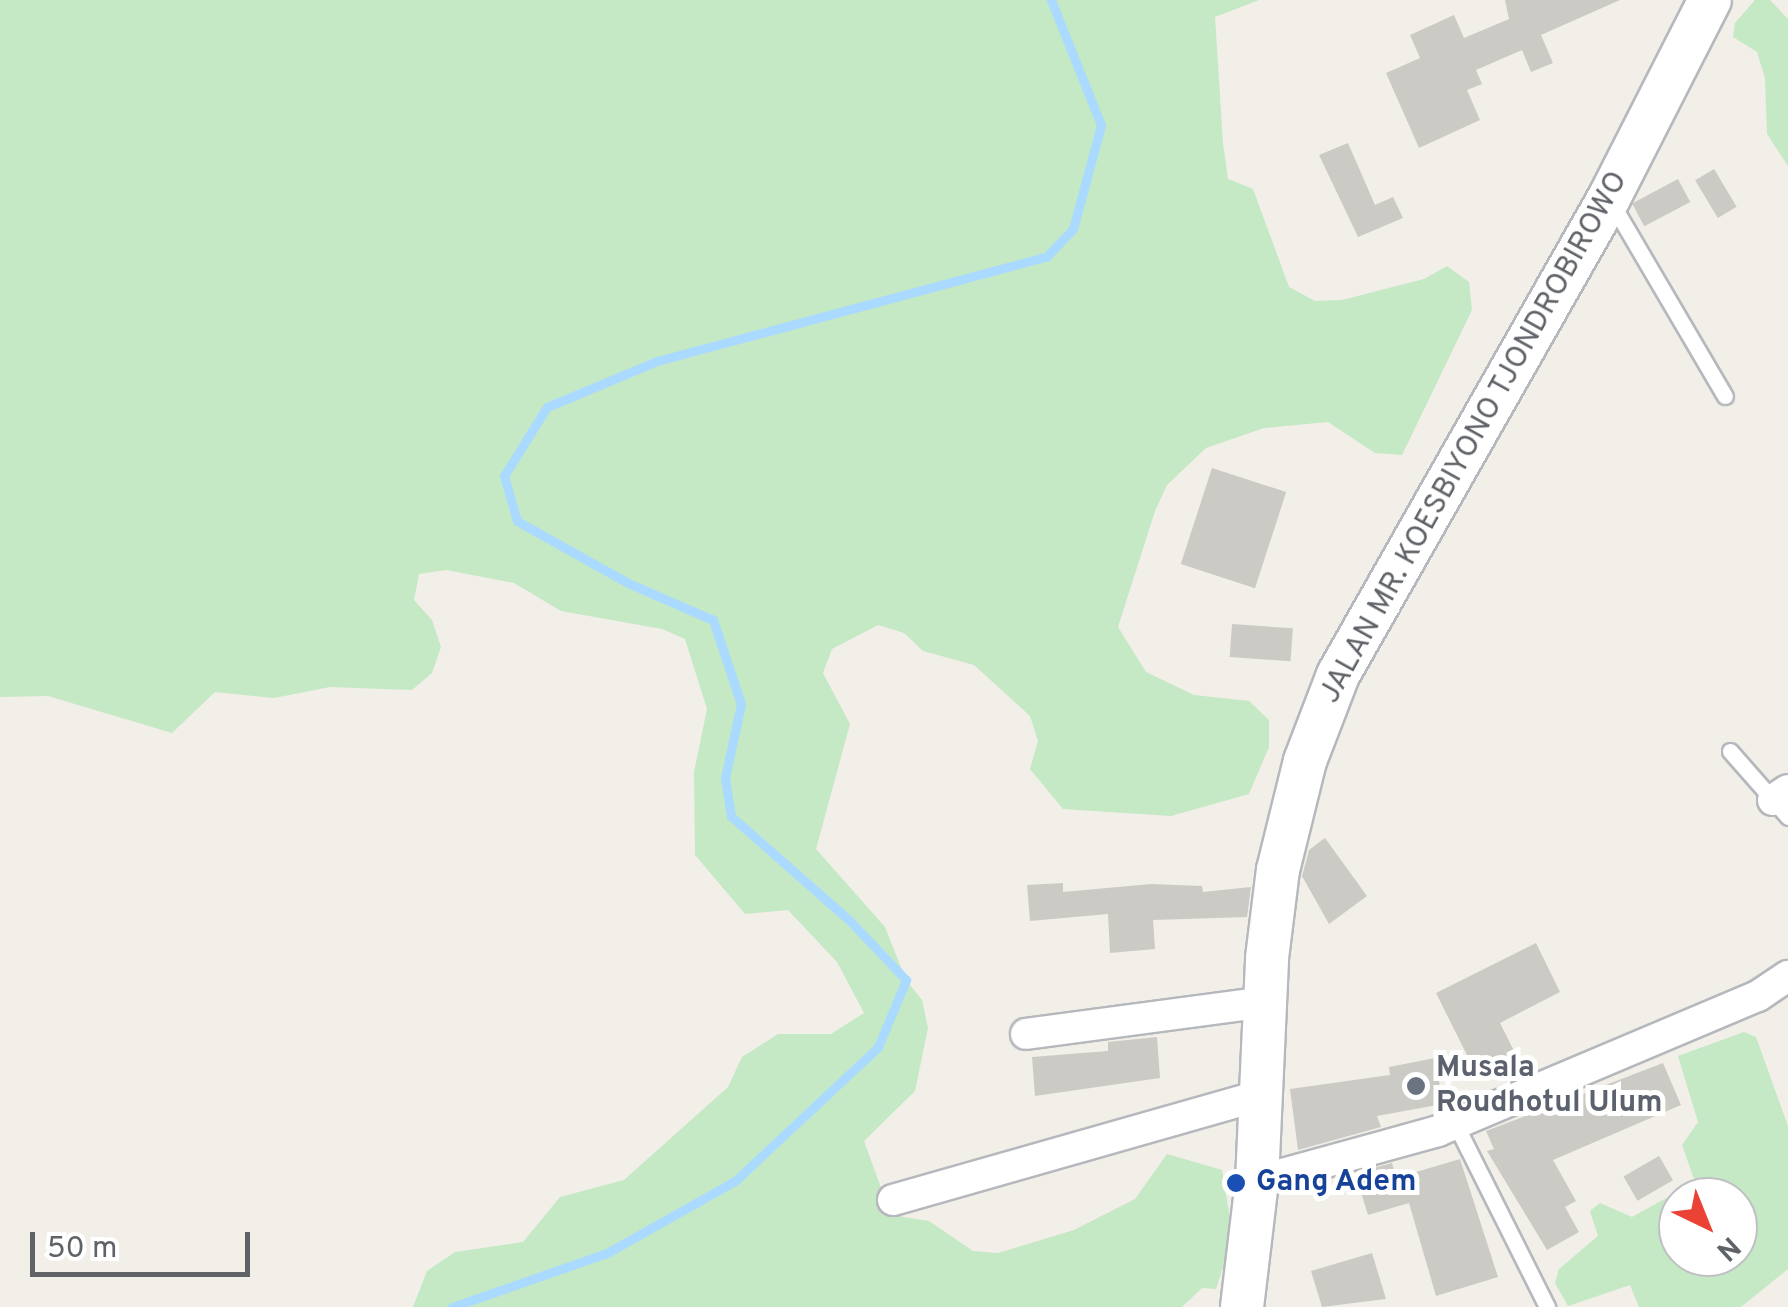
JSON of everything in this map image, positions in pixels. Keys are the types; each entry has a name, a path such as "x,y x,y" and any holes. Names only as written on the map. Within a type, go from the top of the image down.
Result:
{"main road":[{"name":"JALAN MR. KOESBIYONO TJONDROBIROWO","path":"1242,1307 1258,1181 1265,1002 1278,870 1305,761 1338,675 1609,198 1710,0"}],"street":[{"path":"1258,1181 1456,1123 1758,996 1788,976"},
{"path":"1026,1034 1265,1002"},
{"path":"893,1200 1261,1095"}],"lane":[{"path":"1609,198 1725,396"},
{"path":"1730,751 1783,802"},
{"path":"1456,1123 1547,1307"}],"green space":[{"path":"0,0 1259,0 1215,17 1223,143 1228,179 1253,189 1289,287 1315,301 1342,300 1424,279 1447,266 1469,282 1472,310 1402,455 1375,453 1328,422 1264,428 1206,448 1167,485 1155,511 1118,627 1146,672 1194,695 1249,701 1269,720 1269,747 1249,794 1171,816 1063,809 1030,769 1038,741 1030,716 974,665 923,651 904,633 878,625 832,649 823,673 850,724 816,849 885,927 906,980 922,1000 928,1028 915,1091 864,1141 887,1204 903,1217 929,1221 973,1251 998,1253 1074,1230 1135,1199 1167,1154 1222,1170 1233,1236 1216,1289 1202,1288 1182,1307 413,1307 427,1271 455,1252 523,1242 560,1197 624,1180 728,1087 742,1057 778,1034 831,1034 864,1013 837,962 788,910 745,914 695,855 694,772 707,709 685,639 662,629 561,611 514,583 446,570 419,574 414,600 432,620 441,647 432,673 412,690 330,687 274,698 215,692 172,733 48,696 0,697"},
{"path":"1755,0 1770,0 1788,19 1788,166 1767,134 1765,78 1757,52 1733,37 1735,23"},
{"path":"1744,1032 1756,1037 1788,1126 1788,1269 1741,1307 1639,1307 1630,1285 1568,1306 1555,1283 1559,1269 1598,1236 1590,1211 1600,1203 1632,1217 1658,1203 1658,1277 1758,1277 1758,1177 1693,1177 1682,1145 1698,1122 1678,1056"}],"building":[{"path":"1505,0 1620,0 1541,35 1553,63 1531,72 1522,50 1476,70 1482,84 1467,90 1480,120 1419,148 1386,73 1420,58 1410,35 1454,15 1464,38 1509,19"},
{"path":"1348,143 1375,205 1393,197 1403,218 1358,237 1319,155"},
{"path":"1714,169 1737,207 1718,218 1695,180"},
{"path":"1678,179 1690,202 1644,226 1632,203"},
{"path":"1212,468 1286,492 1255,588 1181,564"},
{"path":"1232,624 1293,628 1291,661 1230,657"},
{"path":"1325,838 1367,896 1329,924 1302,876 1309,850"},
{"path":"1063,883 1063,892 1151,884 1202,886 1203,892 1251,887 1247,917 1153,920 1155,949 1110,953 1108,914 1030,921 1027,885"},
{"path":"1536,943 1560,992 1500,1023 1515,1053 1476,1073 1436,993"},
{"path":"1157,1037 1160,1078 1035,1096 1032,1057 1108,1051 1108,1042"},
{"path":"1435,1058 1443,1104 1377,1116 1381,1127 1298,1150 1290,1089 1390,1075 1389,1067"},
{"path":"1663,1063 1681,1105 1553,1160 1576,1201 1565,1207 1579,1232 1547,1250 1487,1151 1494,1149 1486,1131"},
{"path":"1659,1156 1671,1177 1658,1177 1658,1189 1637,1201 1623,1176"},
{"path":"1460,1159 1498,1277 1436,1296 1409,1203 1368,1215 1355,1173 1392,1163 1396,1178"},
{"path":"1372,1253 1386,1299 1322,1307 1311,1271"}],"waterway":[{"path":"452,1307 607,1253 735,1181 878,1047 906,980 850,921 731,816 725,778 741,704 713,620 628,583 517,521 504,476 547,407 657,361 1046,257 1073,229 1101,125 1051,0"}],"place":[{"name":"Musala Roudhotul Ulum","path":"1416,1086"},
{"name":"Gang Adem","path":"1236,1183"}]}
